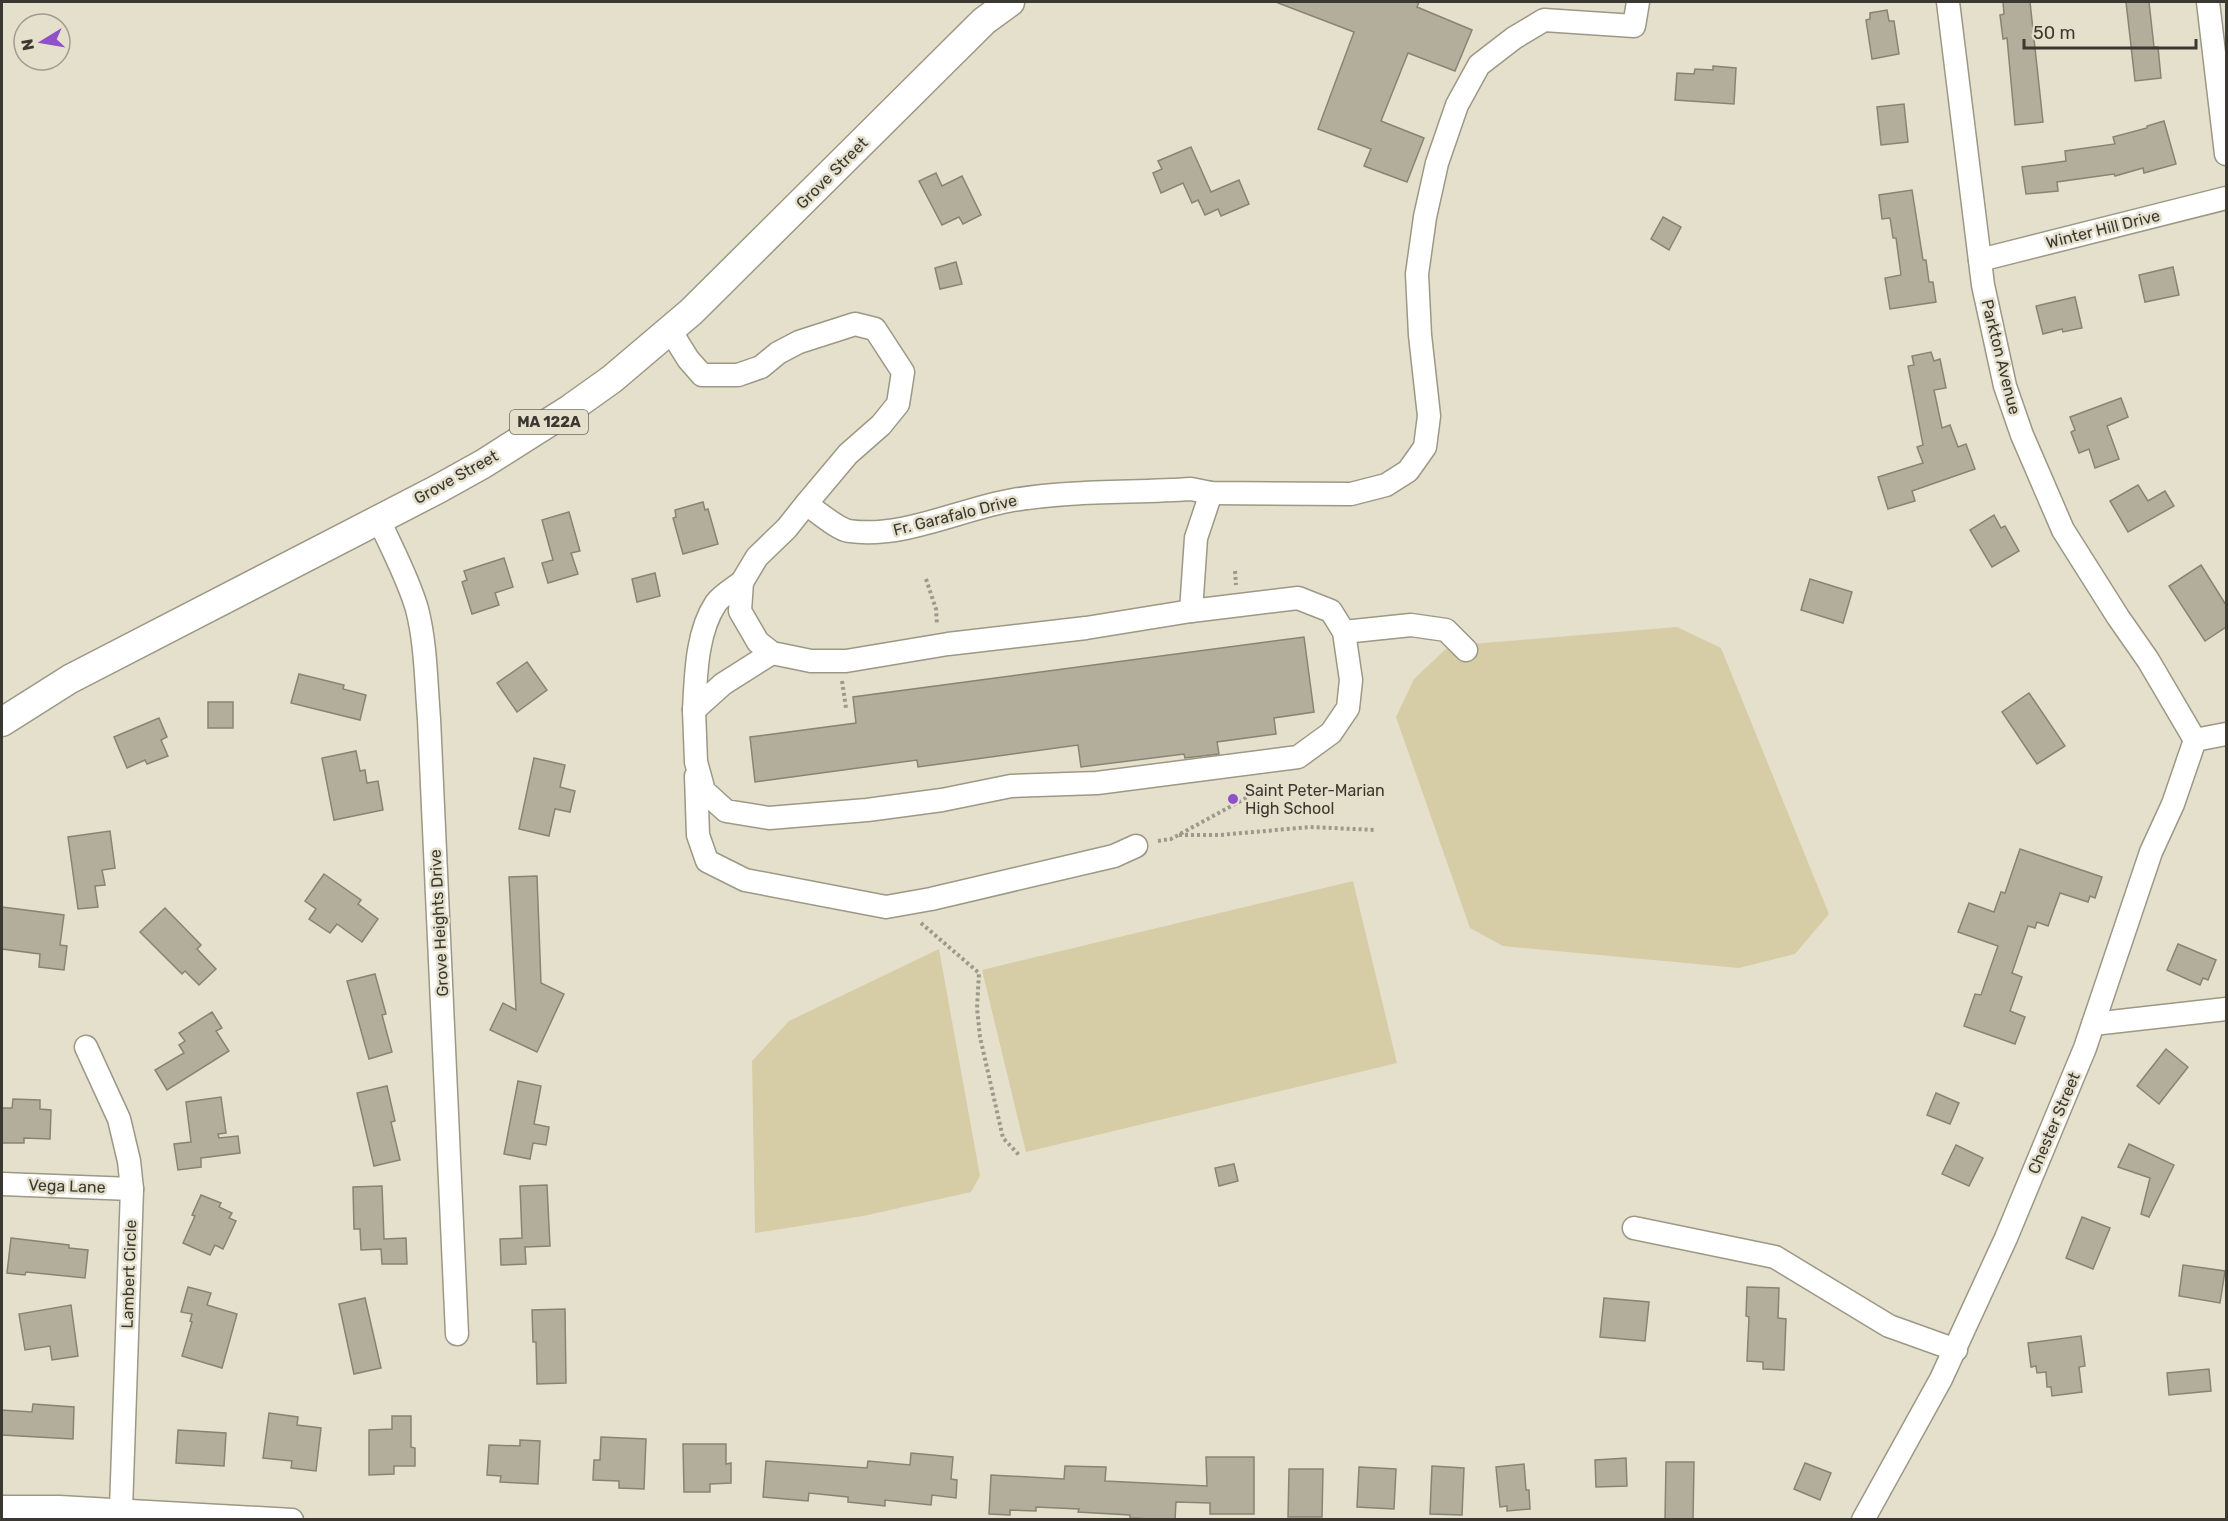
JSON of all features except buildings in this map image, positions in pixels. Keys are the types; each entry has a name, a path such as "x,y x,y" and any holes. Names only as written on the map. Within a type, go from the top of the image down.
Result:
{"main road":[{"name":"Grove Street","path":"2,722 70,679 483,464 570,409 612,379 670,330 772,233 984,21 1010,2"}],"street":[{"name":"Fr. Garafalo Drive","path":"806,504 846,531 882,532 902,529 1012,500 1060,494 1191,489 1211,493 1351,494 1386,486 1408,471 1425,447 1429,416 1420,334 1417,274 1425,217 1437,163 1457,105 1479,65 1514,38 1544,20 1634,26 1638,2"},
{"name":"Parkton Avenue","path":"1948,2 1983,285 2005,386 2041,483 2063,530 2148,660 2195,740"},
{"path":"2208,2 2226,154"},
{"name":"Winter Hill Drive","path":"1980,260 2226,198"},
{"path":"670,330 688,359 702,375 721,376 738,375 761,368 778,353 822,334 855,324 875,329 903,372 898,404 881,425 848,454 787,528 757,557 742,582 717,602 705,628 696,672 694,710 698,835 707,861 745,880 886,907 1114,856 1136,846"},
{"path":"1191,611 1196,538 1211,493"},
{"name":"Grove Heights Drive","path":"379,520 408,584 417,611 424,650 430,731 457,1334"},
{"path":"696,762 704,791 726,811 769,818 867,810 942,800 1011,786 1097,783 1298,756 1332,733 1348,708 1351,680 1344,632 1331,611 1298,598 1191,611 1086,628 914,649 882,657 846,661 811,661 772,653 758,642 740,611 742,582"},
{"path":"1344,632 1412,625 1446,630 1466,650"},
{"path":"694,710 723,684 772,653"},
{"path":"2195,740 2226,734"},
{"name":"Chester Street","path":"1863,1520 1956,1350 2006,1238 2085,1048 2151,852 2173,804 2195,740"},
{"path":"2093,1024 2226,1010"},
{"name":"Lambert Circle","path":"86,1047 118,1119 129,1161 132,1189 121,1510"},
{"name":"Vega Lane","path":"2,1184 132,1189"},
{"path":"1634,1228 1775,1257 1889,1326 1956,1350"},
{"path":"2,1507 121,1510 292,1520"}],"path":[{"path":"1235,571 1236,589"},
{"path":"926,579 936,609 938,631"},
{"path":"1136,846 1171,839 1246,798 1263,784"},
{"path":"1179,835 1220,835 1310,827 1376,830"},
{"path":"900,904 979,973 980,1037 1003,1138 1019,1155"}],"shaded area":[{"path":"1677,627 1721,648 1829,914 1795,954 1739,968 1503,946 1470,928 1396,717 1414,679 1449,646"},
{"path":"1353,881 1397,1063 1026,1152 982,970"},
{"path":"939,949 980,1176 971,1192 863,1216 755,1233 752,1061 789,1021"}],"place":[{"name":"Saint Peter-Marian High School","path":"1233,799"}]}
